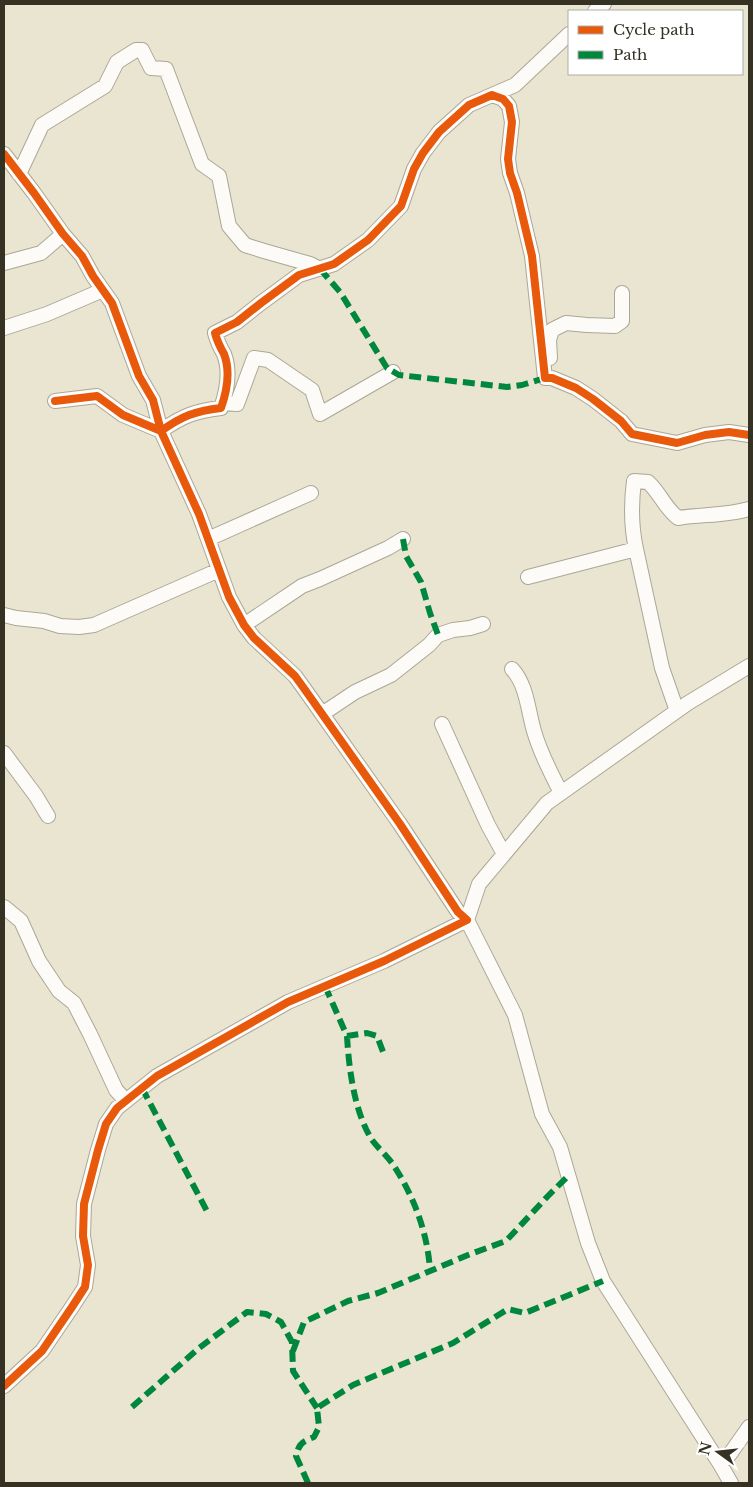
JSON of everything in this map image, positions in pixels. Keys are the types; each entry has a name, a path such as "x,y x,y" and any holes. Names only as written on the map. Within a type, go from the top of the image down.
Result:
{"street":[{"path":"161,431 176,420 199,411 221,408 227,390 228,372 224,355 217,343 215,333 238,322 299,275 334,264 368,240 402,206 414,169 423,153 439,132 469,105 515,85 568,35"},
{"path":"19,174 42,125 105,86 117,62 136,50 142,50 151,68 166,69 202,164 219,176 228,226 245,244 310,264 320,269"},
{"path":"492,95 503,99 509,106 512,122 508,160 532,256 545,378 552,378 576,388 622,421 632,434 677,443 705,435 730,432 749,436"},
{"path":"4,154 63,234 82,256 112,303 139,376 153,400 161,431 199,514 229,597 244,625 266,650 295,676 395,816 458,912 467,920 515,1015 542,1114 560,1147 588,1243 603,1281 731,1483"},
{"path":"4,263 41,253 63,234"},
{"path":"4,328 47,314 103,290"},
{"path":"552,378 549,340 552,330 566,322 615,326 622,321 622,293"},
{"path":"223,403 237,404 254,358 268,360 312,390 320,414 393,372"},
{"path":"55,401 97,396 123,415 161,431"},
{"path":"677,711 662,668 632,530 634,481 648,482 657,491 670,512 678,518 733,514 749,509"},
{"path":"208,539 311,493"},
{"path":"244,625 302,586 388,548 403,539"},
{"path":"528,577 636,548"},
{"path":"4,614 16,618 44,621 60,626 79,627 94,625 219,570"},
{"path":"322,714 354,692 391,676 429,645 438,635 483,624"},
{"path":"4,1386 42,1351 85,1286 88,1266 82,1236 84,1204 106,1124 117,1108 157,1076 288,1002 384,960 467,920 479,884 547,803 677,711 749,666"},
{"path":"512,669 526,698 534,732 561,793"},
{"path":"442,724 488,825 504,854"},
{"path":"4,753 36,796 48,816"},
{"path":"6,913 21,921 39,961 59,991 74,1003 116,1090 126,1101"},
{"path":"720,1464 730,1454 749,1427"}],"marked path":[{"path":"320,269 340,292 387,368 399,375 507,387 522,385 545,378"},
{"path":"403,539 406,556 421,582 438,635"},
{"path":"325,986 347,1036 367,1033 377,1036 385,1057"},
{"path":"347,1036 353,1090 361,1116 372,1140 392,1163 413,1201 423,1228 430,1271"},
{"path":"142,1088 209,1215"},
{"path":"293,1351 304,1322 348,1301 378,1293 506,1241 568,1176"},
{"path":"308,1483 296,1456 298,1448 304,1442 314,1437 319,1427 317,1408 353,1385 453,1343 508,1309 525,1313 603,1281"},
{"path":"132,1407 199,1348 247,1312 266,1314 281,1322 292,1342 293,1371 317,1408"}],"cycle path":[{"path":"55,401 97,396 123,415 161,431 189,415 221,408 228,375 224,354 215,333 237,322 299,275 334,264 368,240 401,206 414,169 423,153 439,132 469,105 492,95 503,99 509,106 512,122 508,159 532,256 545,378 552,378 576,388 621,421 632,434 677,443 705,435 729,432 749,435"},
{"path":"4,154 63,234 82,256 112,303 139,376 153,400 161,431 199,514 229,597 244,625 254,638 295,676 400,824 458,912 467,920 384,961 288,1002 157,1076 117,1108 106,1124 84,1204 83,1236 88,1265 85,1287 42,1351 4,1386"}]}
